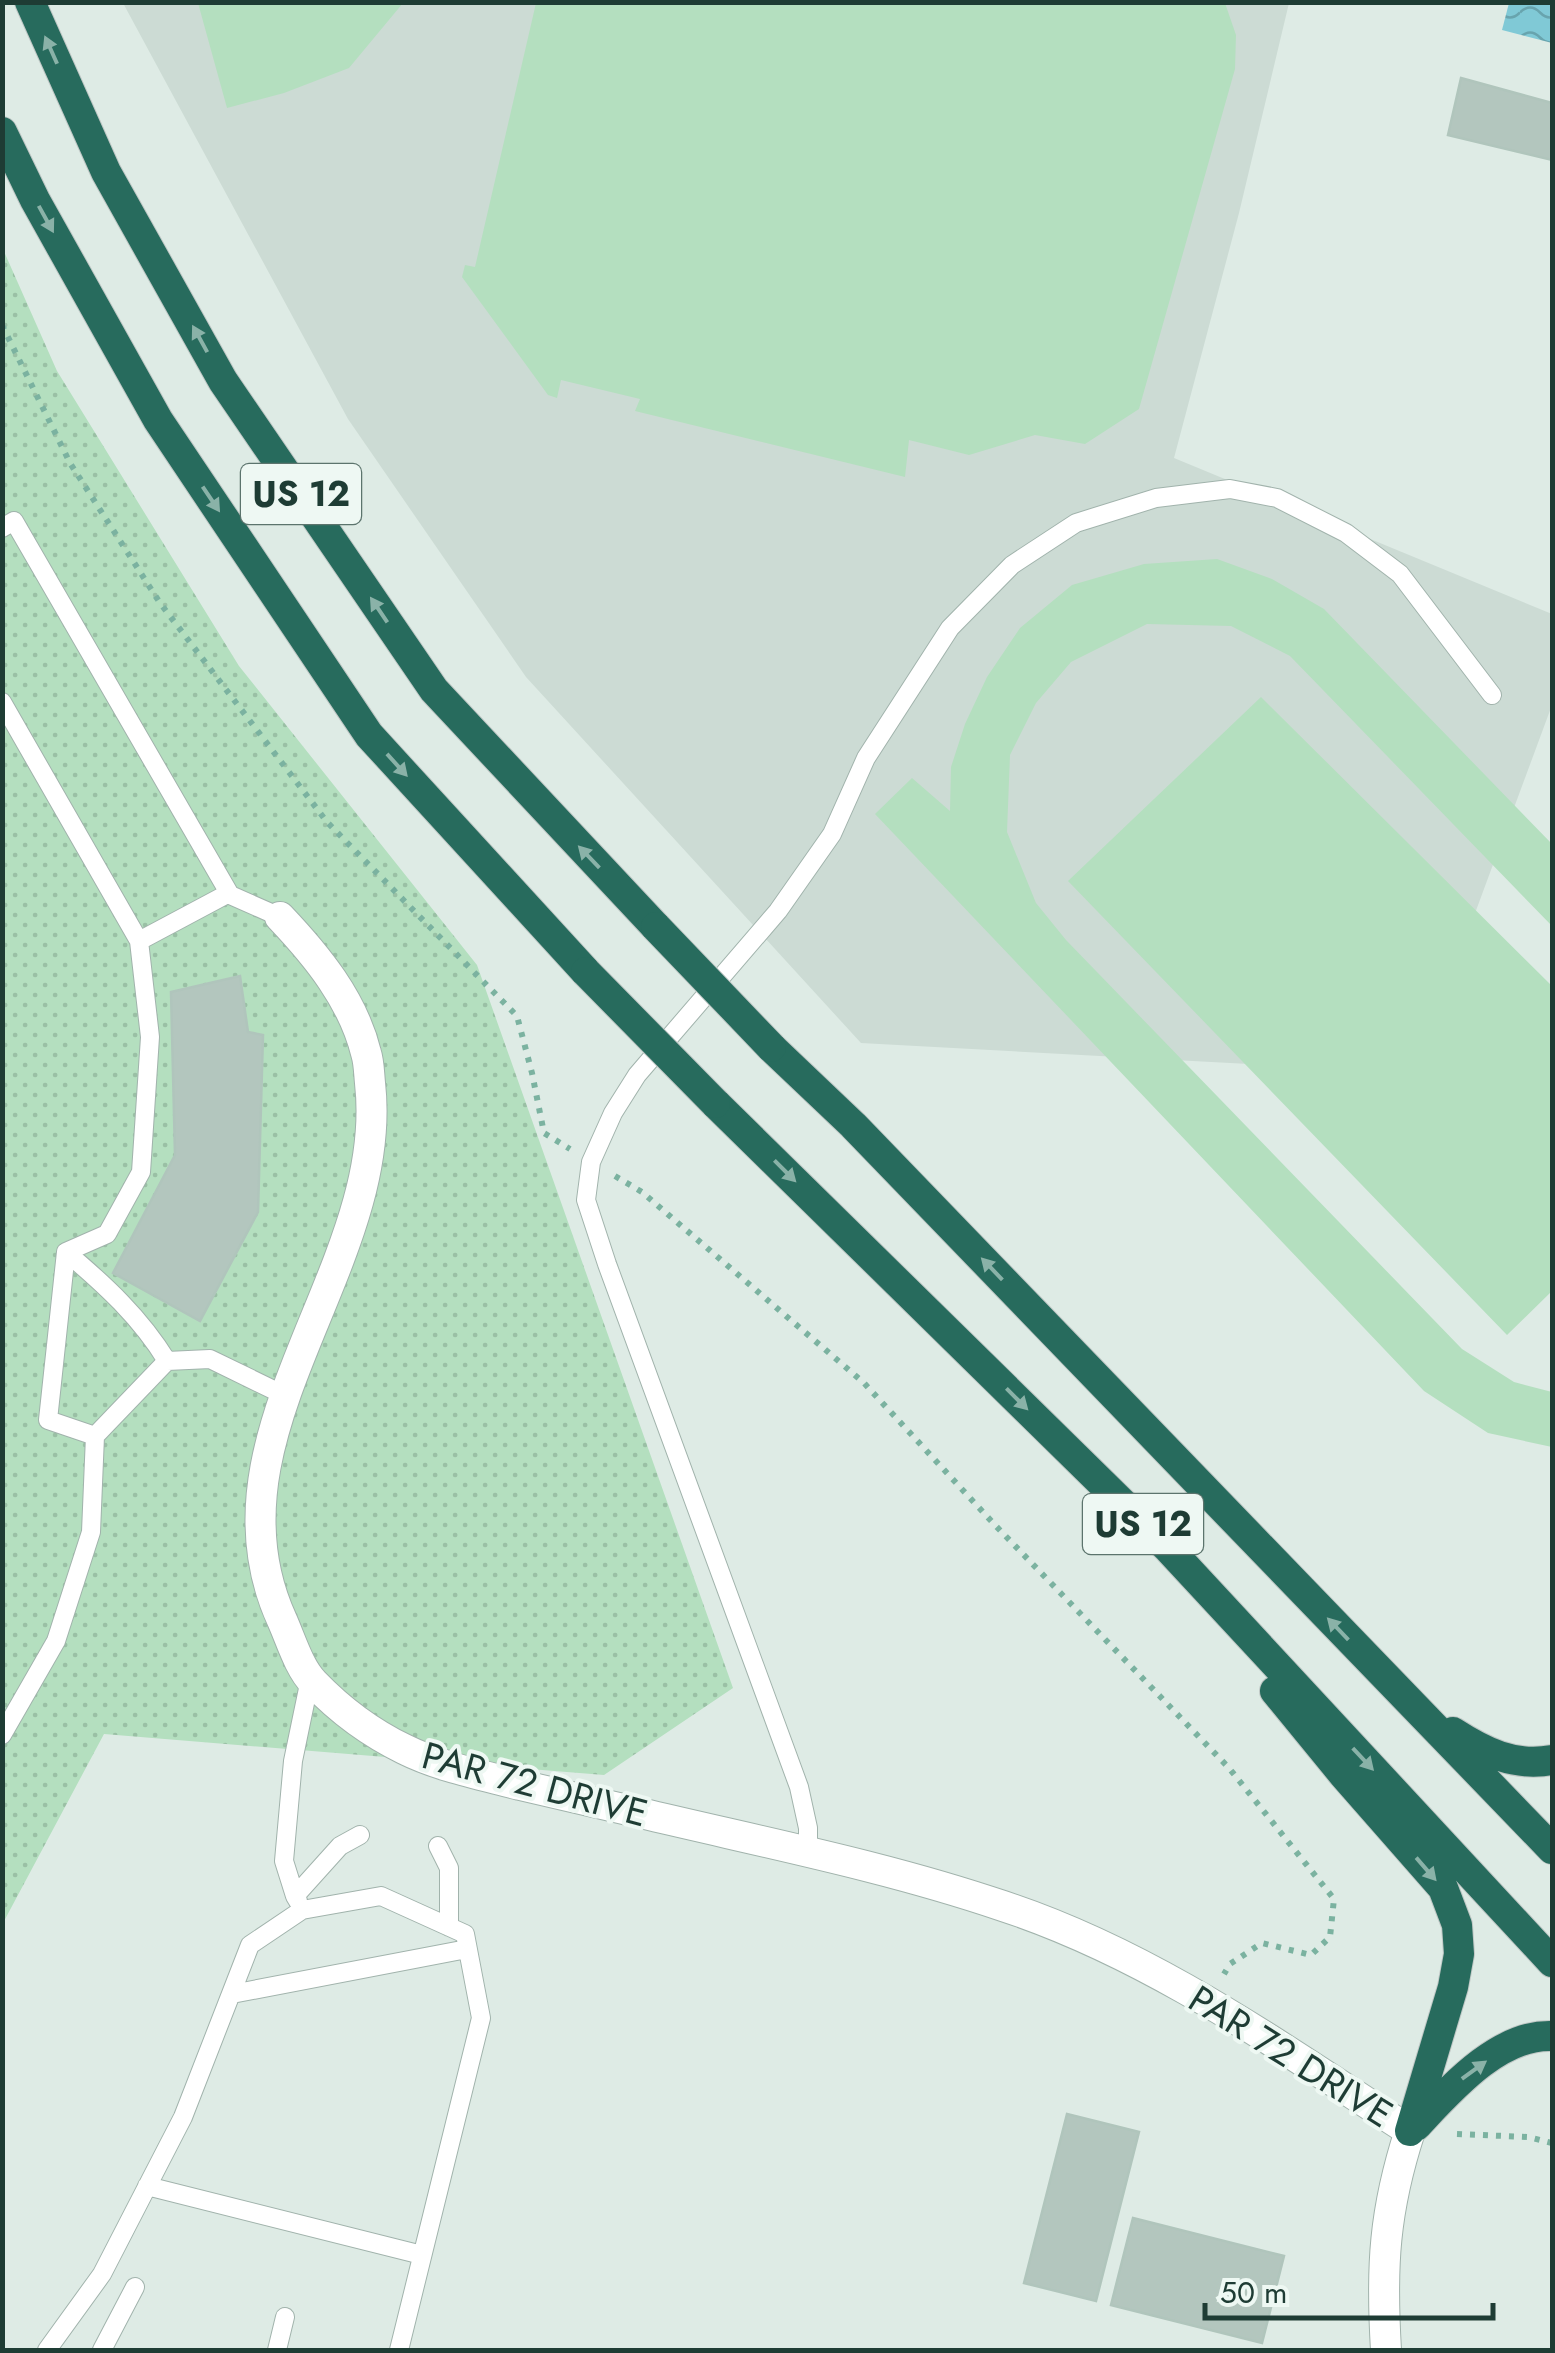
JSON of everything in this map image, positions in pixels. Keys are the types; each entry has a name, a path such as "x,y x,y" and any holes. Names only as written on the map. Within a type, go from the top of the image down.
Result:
{"highway":[{"name":"US 12","path":"30,2 106,172 234,397 434,690 656,928 853,1125 1552,1849"},
{"name":"US 12","path":"2,132 35,200 158,420 369,735 586,972 1168,1548 1552,1962"},
{"path":"1168,1548 1247,1657 1443,1888 1457,1925 1459,1954 1410,2132"},
{"path":"1416,1709 1498,1757 1538,1763 1552,1760"},
{"path":"1410,2132 1458,2082 1509,2044 1552,2036"}],"street":[{"name":"PAR 72 DRIVE","path":"280,917 310,948 350,1008 367,1054 373,1111 366,1177 342,1250 284,1396 263,1480 261,1542 272,1598 310,1680 362,1726 407,1751 474,1774 808,1852 1004,1906 1057,1926 1143,1964 1207,2000 1410,2132"},
{"path":"1386,2350 1384,2244 1390,2201 1410,2132"}],"lane":[{"path":"808,1852 808,1828 799,1787 586,1200 590,1162 612,1114 636,1075 778,911 832,834 866,758 950,628 1012,565 1076,523 1156,498 1230,490 1277,498 1346,533 1400,574 1492,695"},
{"path":"2,528 14,522 228,894 280,917"},
{"path":"2,702 139,941 150,1037 141,1172 107,1234 66,1252"},
{"path":"139,941 228,894"},
{"path":"66,1252 117,1296 152,1336 167,1361"},
{"path":"66,1252 48,1420 95,1436"},
{"path":"2,1735 56,1641 92,1532 95,1436 167,1361 210,1359 284,1396"},
{"path":"299,1903 284,1861 293,1761 310,1680"},
{"path":"47,2350 102,2274 183,2117 250,1944 299,1903 340,1846 360,1835"},
{"path":"438,1846 450,1868 448,1927"},
{"path":"299,1903 381,1896 464,1934 480,2018 398,2350"},
{"path":"232,1994 467,1948"},
{"path":"147,2186 422,2255"},
{"path":"102,2350 135,2286"},
{"path":"277,2350 285,2318"}],"path":[{"path":"2,325 70,463 160,603 326,822 517,1016 544,1134 642,1192 864,1383 1229,1768 1334,1899 1330,1938 1311,1955 1262,1943 1230,1964 1207,2000"},
{"path":"1410,2132 1528,2137 1552,2143"}],"shaded area":[{"path":"123,3 1289,3 1174,458 1552,614 1552,705 1416,1073 861,1043 526,677 348,419"}],"green space":[{"path":"198,2 403,3 349,68 284,93 227,108"},
{"path":"536,3 1225,3 1236,35 1235,69 1139,409 1085,444 1035,435 969,455 909,440 905,477 635,411 640,399 561,380 557,398 548,395 462,277 465,265 475,267"},
{"path":"2,247 57,371 239,666 477,965 733,1688 604,1775 104,1734 3,1923"},
{"path":"1217,559 1272,579 1324,609 1552,844 1552,926 1290,656 1231,626 1147,624 1071,662 1036,703 1010,755 1007,832 1036,903 1066,940 1462,1349 1514,1382 1552,1392 1552,1447 1488,1433 1424,1391 875,814 912,778 950,811 951,767 987,677 1020,628 1072,585 1144,564"},
{"path":"1261,697 1552,986 1552,1291 1507,1335 1068,881"}],"water":[{"path":"1509,3 1552,3 1552,43 1502,30"}],"building":[{"path":"1461,78 1552,103 1552,160 1448,135"},
{"path":"240,976 248,1032 263,1035 258,1212 200,1321 113,1273 175,1155 171,992"},
{"path":"1067,2114 1139,2132 1096,2301 1024,2283"},
{"path":"1133,2218 1284,2256 1262,2343 1111,2305"}]}
